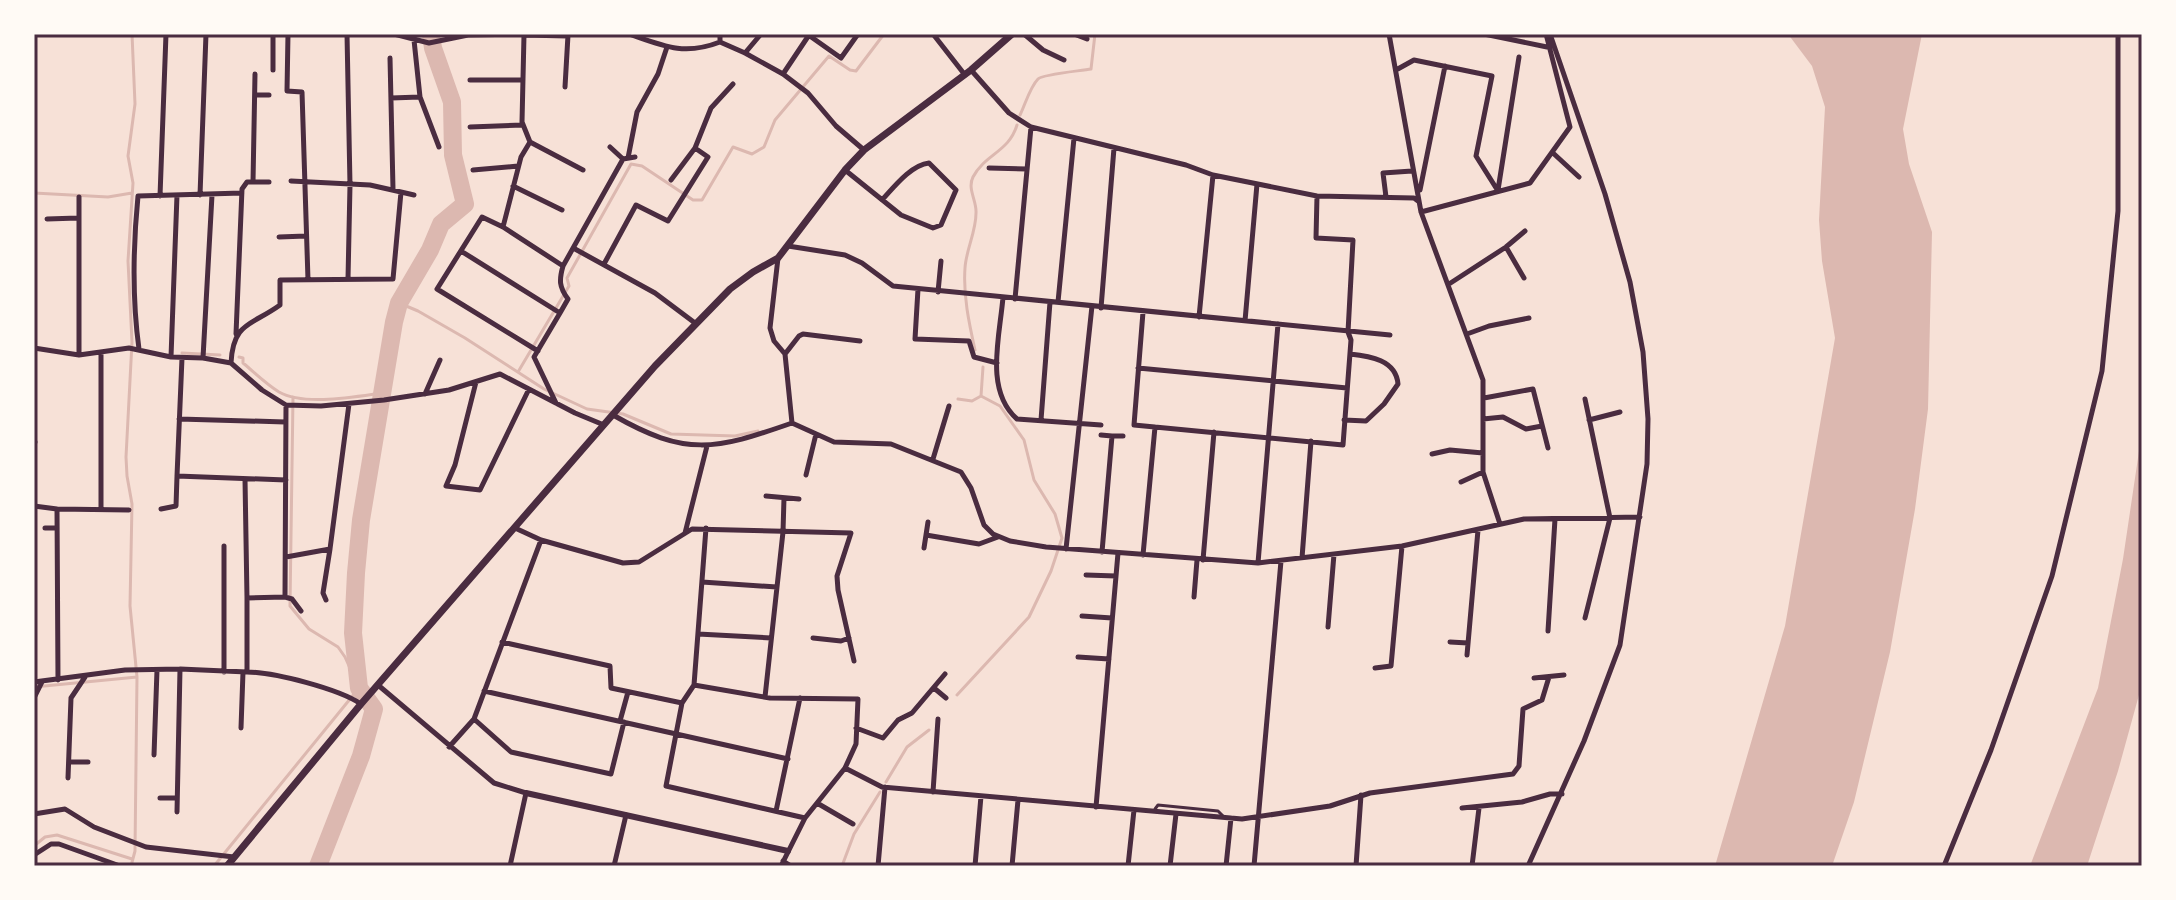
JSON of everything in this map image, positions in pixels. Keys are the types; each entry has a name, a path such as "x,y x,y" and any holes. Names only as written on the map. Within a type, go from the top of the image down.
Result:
{"main road":[{"path":"227,866 362,703 695,323 730,289 778,258 845,170 864,150 968,72 1010,35"}],"street":[{"path":"160,196 166,34"},
{"path":"200,195 206,34"},
{"path":"273,34 273,70"},
{"path":"288,34 287,91 302,92 308,280"},
{"path":"347,34 348,279"},
{"path":"394,34 432,43 468,35 568,35 565,87"},
{"path":"629,34 689,51 720,42 745,53 801,88 836,126 864,150"},
{"path":"720,34 720,42"},
{"path":"745,53 761,34"},
{"path":"783,74 808,34 841,58 858,34"},
{"path":"933,34 1009,113 1031,127 1186,165 1213,175 1317,196 1419,198"},
{"path":"1024,34 1043,50 1064,60"},
{"path":"1074,34 1087,39"},
{"path":"1389,34 1421,212 1483,380 1483,472 1500,524"},
{"path":"1484,34 1547,47"},
{"path":"1421,212 1530,183 1553,153 1570,127 1547,47 1548,34"},
{"path":"1528,866 1562,794 1620,645 1647,464 1648,419 1643,352 1630,282 1605,194 1548,34"},
{"path":"1944,866 1991,750 2052,576 2102,371 2118,211 2118,34"},
{"path":"525,35 523,125 530,142 583,170"},
{"path":"414,40 420,97 439,147"},
{"path":"555,400 534,357 534,348 556,311 568,299 559,279 563,266 579,251 629,158 637,112 658,74 667,47"},
{"path":"1498,191 1519,57"},
{"path":"390,58 393,189"},
{"path":"1396,70 1414,60 1492,76 1476,156 1498,191"},
{"path":"1419,198 1445,66"},
{"path":"253,182 255,74"},
{"path":"470,80 523,80"},
{"path":"671,180 695,148 711,108 733,84"},
{"path":"255,95 269,95"},
{"path":"391,98 420,97"},
{"path":"470,127 523,125"},
{"path":"1015,299 1031,127"},
{"path":"1041,420 1074,138"},
{"path":"503,227 518,166 530,142"},
{"path":"610,147 629,158"},
{"path":"604,264 636,205 668,221 708,157 695,148"},
{"path":"1101,308 1114,148"},
{"path":"1553,153 1579,177"},
{"path":"845,170 882,200 901,215 933,228 941,225 956,190 929,163 922,164 903,177 882,200"},
{"path":"473,170 518,166"},
{"path":"989,168 1027,169"},
{"path":"1386,197 1383,173 1412,171"},
{"path":"1199,317 1213,175"},
{"path":"291,181 393,189 414,195"},
{"path":"231,363 236,335 242,193 247,182 269,182"},
{"path":"1245,321 1257,184"},
{"path":"513,186 562,210"},
{"path":"236,335 240,328 280,305 280,280 393,279 401,192"},
{"path":"134,348 133,270 138,196 242,193"},
{"path":"171,357 177,195"},
{"path":"203,355 212,195"},
{"path":"1143,312 1134,425 1343,445 1351,340 1348,332 1353,240 1316,238 1317,196"},
{"path":"79,197 79,355"},
{"path":"534,348 437,289 482,217 563,266"},
{"path":"47,219 79,218"},
{"path":"1449,284 1525,231"},
{"path":"279,237 306,236"},
{"path":"788,246 845,255 862,263 893,286 1390,335"},
{"path":"1506,247 1524,278"},
{"path":"461,251 556,311"},
{"path":"579,251 655,293 695,323"},
{"path":"778,258 770,328 774,341 785,354 792,423"},
{"path":"938,292 941,261"},
{"path":"918,289 915,339 969,341 974,357 997,363"},
{"path":"1003,297 997,384 1009,412 1017,419 1101,425"},
{"path":"1060,548 1079,424 1092,306"},
{"path":"1467,334 1529,318"},
{"path":"1258,563 1278,324"},
{"path":"785,354 803,334 860,341"},
{"path":"34,348 79,355 134,348 171,357 203,355 231,363 262,390 290,405 349,404 425,394 500,374 604,425"},
{"path":"101,353 101,509"},
{"path":"1344,420 1366,421 1384,404 1398,384 1396,373 1386,364 1372,356 1350,354"},
{"path":"161,509 176,506 182,358"},
{"path":"425,394 440,360"},
{"path":"1138,368 1347,388"},
{"path":"476,381 455,465 446,486 480,490 529,389"},
{"path":"1484,398 1533,389 1548,448"},
{"path":"1585,399 1610,518 1585,618"},
{"path":"326,600 323,593 349,404"},
{"path":"288,598 290,557 285,422 290,405"},
{"path":"933,459 949,406"},
{"path":"1589,420 1620,412"},
{"path":"615,413 660,438 707,446 792,423 834,442 891,444 961,472 984,525 999,537 1060,548 1258,563 1402,546 1524,519 1640,517"},
{"path":"1483,419 1503,417 1526,429 1542,426"},
{"path":"179,419 285,422"},
{"path":"1143,555 1155,427"},
{"path":"1194,597 1214,432"},
{"path":"806,475 816,434"},
{"path":"1101,435 1123,436"},
{"path":"1102,552 1112,436"},
{"path":"1302,558 1311,441"},
{"path":"685,533 707,446"},
{"path":"1432,454 1450,450 1483,453"},
{"path":"1461,482 1483,472"},
{"path":"177,476 286,480"},
{"path":"241,728 247,598 245,479"},
{"path":"766,496 799,499"},
{"path":"765,697 784,498"},
{"path":"34,506 129,510"},
{"path":"57,509 58,680"},
{"path":"1548,631 1555,519"},
{"path":"924,548 928,522"},
{"path":"45,528 57,528"},
{"path":"515,528 541,540 623,563 639,562 692,529 851,533 837,576 854,661"},
{"path":"706,528 694,685 682,703 666,786 805,818"},
{"path":"1467,655 1478,530"},
{"path":"926,535 979,544 999,537"},
{"path":"449,747 474,719 541,540"},
{"path":"224,546 224,672"},
{"path":"1375,668 1391,666 1402,546"},
{"path":"290,557 330,549"},
{"path":"1096,807 1118,553"},
{"path":"1328,627 1334,554"},
{"path":"1254,866 1281,561"},
{"path":"1086,575 1116,576"},
{"path":"702,582 777,587"},
{"path":"247,598 288,598 301,611"},
{"path":"1082,616 1112,618"},
{"path":"698,634 771,638"},
{"path":"813,638 841,641 849,638"},
{"path":"502,642 610,666 611,688 682,703"},
{"path":"1450,642 1468,643"},
{"path":"1078,657 1109,659"},
{"path":"177,812 180,669"},
{"path":"34,698 39,684 58,680 83,681 137,670 180,669 245,672 316,686 362,703"},
{"path":"154,755 157,670"},
{"path":"856,728 883,738 898,720 912,713 945,674"},
{"path":"1534,678 1564,675"},
{"path":"845,768 885,787 1227,818 1258,816 1330,806 1361,795 1513,774 1519,766 1523,709 1542,700 1549,677"},
{"path":"68,778 71,698 83,681"},
{"path":"378,685 494,783 526,793 788,851"},
{"path":"694,685 765,697 858,699 856,744 845,768 805,818 782,864 791,866"},
{"path":"934,688 946,698"},
{"path":"484,691 788,759"},
{"path":"474,719 511,752 611,774 628,692"},
{"path":"776,811 800,698"},
{"path":"933,792 938,719"},
{"path":"69,762 88,762"},
{"path":"878,866 885,787"},
{"path":"510,866 526,793"},
{"path":"1462,808 1562,794"},
{"path":"1356,866 1361,795"},
{"path":"975,866 981,796"},
{"path":"160,798 177,798"},
{"path":"1012,866 1018,800"},
{"path":"817,803 853,824"},
{"path":"1472,866 1479,808"},
{"path":"34,814 65,809 94,827 146,847 235,857"},
{"path":"1128,866 1134,810"},
{"path":"1170,866 1176,814"},
{"path":"614,866 626,815"},
{"path":"1226,866 1227,818"},
{"path":"34,855 51,844 59,844 120,866"}],"lane":[{"path":"1153,812 1158,805 1218,811 1227,818"}],"shaded area":[{"path":"1788,34 1922,34 1903,129 1909,164 1932,232 1928,409 1915,509 1890,652 1854,802 1832,866 1715,866 1785,626 1835,338 1822,261 1819,220 1825,107 1812,66"},
{"path":"2142,431 2142,684 2087,866 2030,866 2098,688 2123,559"}],"waterway":[{"path":"131,866 135,851 137,677 130,606 132,504 126,457 132,342 128,261 133,183 128,156 135,104 132,34"},
{"path":"318,866 361,756 374,709 359,688 353,633 356,573 361,520 394,322 399,303 430,250 441,224 465,204 453,155 452,102 431,34"},
{"path":"518,372 569,286 567,278 631,164 642,166 693,200 702,200 733,147 752,154 764,147 775,120 829,56 856,71 884,34"},
{"path":"1020,115 1030,91 1041,77 1091,69 1095,34"},
{"path":"975,350 965,278 976,220 971,182 978,169 1008,141 1017,125"},
{"path":"34,193 108,197 132,193"},
{"path":"399,303 465,338 544,389 587,409 623,414 671,434 735,436 758,431"},
{"path":"182,353 220,355"},
{"path":"239,357 270,386 289,396 329,399 381,393"},
{"path":"957,695 1029,617 1051,571 1062,538 1055,514 1034,480 1024,440 1000,406 981,396 983,367"},
{"path":"958,399 972,401 981,396"},
{"path":"293,397 290,606 309,629 338,647 359,681"},
{"path":"34,687 137,677"},
{"path":"214,866 359,688"},
{"path":"886,782 907,747 929,730"},
{"path":"842,866 854,834 880,792"},
{"path":"34,846 45,837 57,835 132,859"}]}
